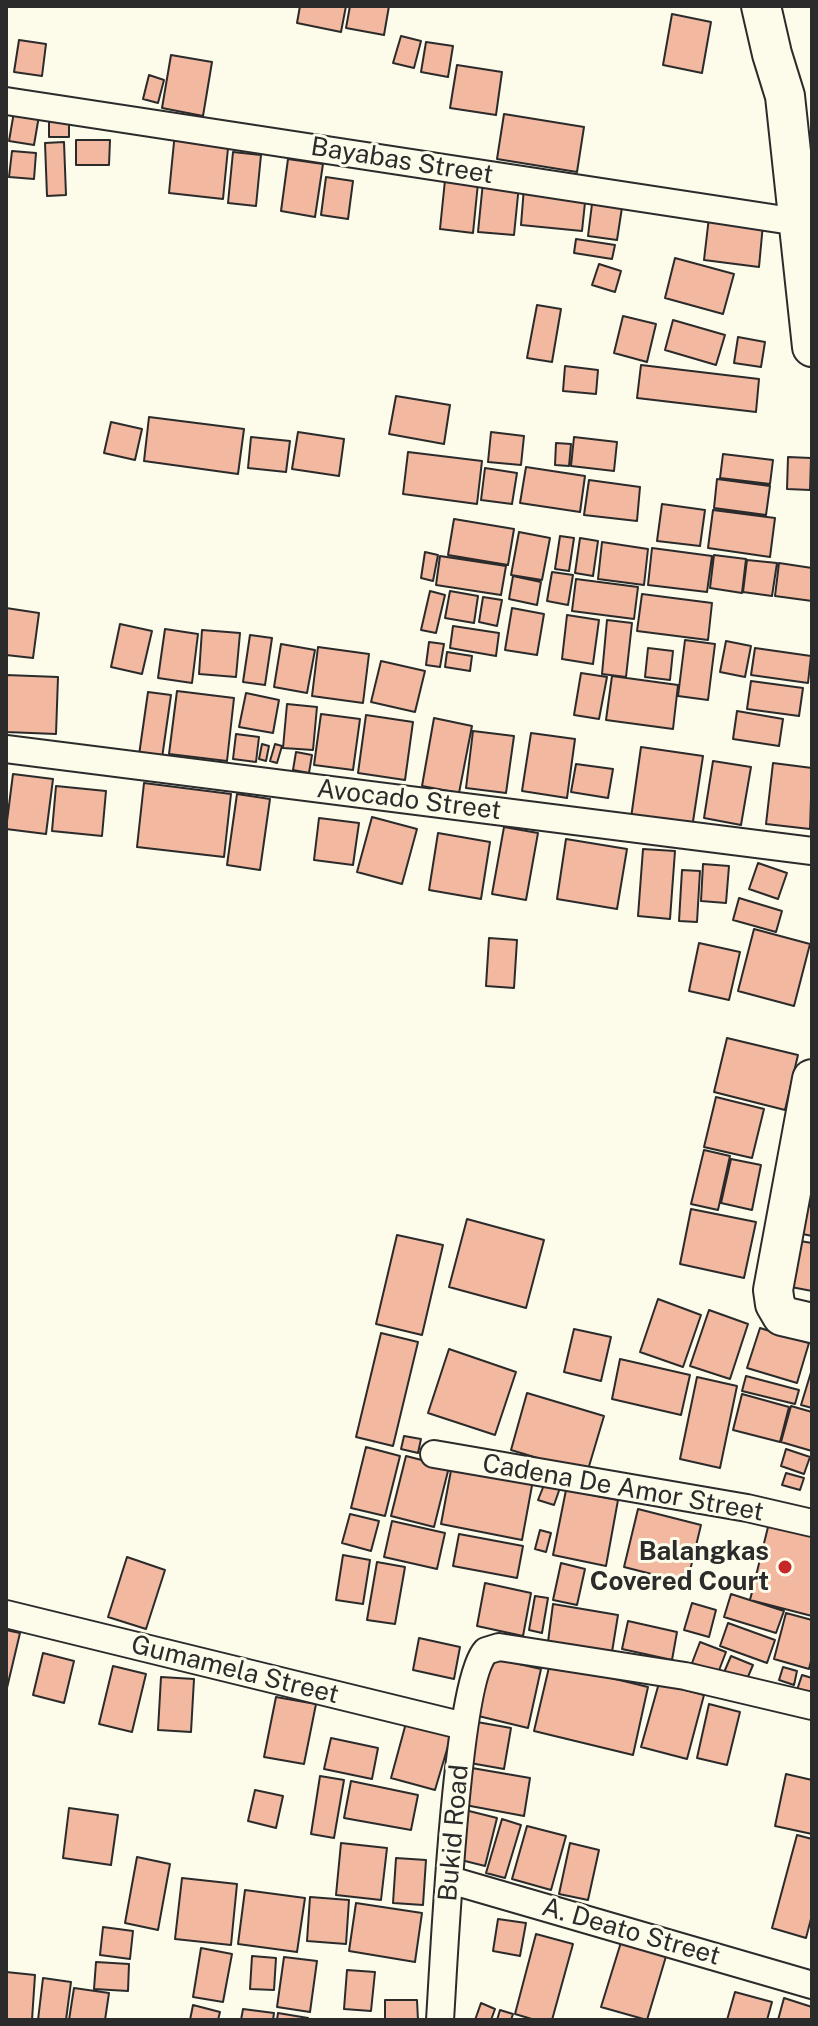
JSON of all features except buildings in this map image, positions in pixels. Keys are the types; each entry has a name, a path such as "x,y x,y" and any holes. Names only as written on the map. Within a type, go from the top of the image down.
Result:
{"main road":[{"path":"761,6 785,96 812,347"},
{"path":"797,1319 775,1304 773,1290 810,1103"}],"street":[{"name":"Bayabas Street","path":"6,101 798,222"},
{"name":"Avocado Street","path":"6,749 812,851"},
{"name":"Cadena De Amor Street","path":"434,1454 747,1508 812,1523"},
{"name":"Gumamela Street","path":"6,1614 464,1726"},
{"name":"Bukid Road","path":"440,2020 464,1726 479,1661 486,1651 499,1647 685,1676 812,1706"},
{"name":"A. Deato Street","path":"450,1880 812,1985"}],"place":[{"name":"Balangkas Covered Court","path":"785,1567"}]}
